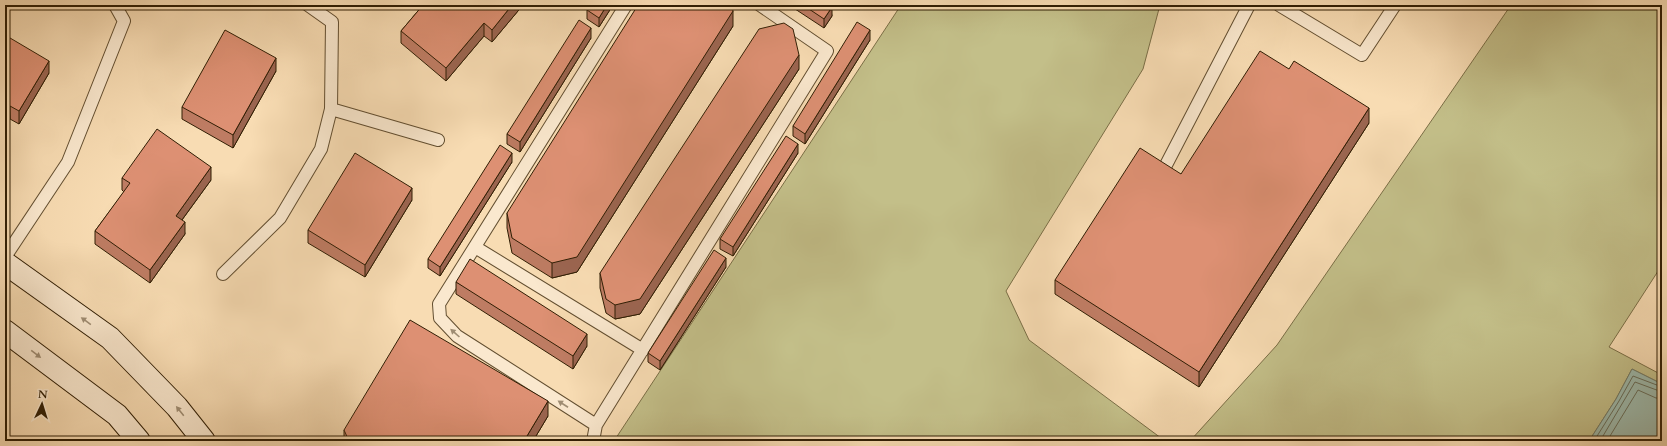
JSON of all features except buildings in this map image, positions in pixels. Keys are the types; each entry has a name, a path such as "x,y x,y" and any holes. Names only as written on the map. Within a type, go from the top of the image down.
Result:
{"main road":[{"path":"5,263 110,338 177,407 204,441"},
{"path":"5,331 117,415 139,441"}],"lane":[{"path":"5,257 68,162 124,21 115,5"},
{"path":"223,274 280,218 321,149 330,109 332,22 308,5"},
{"path":"596,425 458,336 440,318 440,304 626,5"},
{"path":"593,441 596,425 827,51 760,5"},
{"path":"1166,165 1249,5"},
{"path":"1280,5 1362,55 1394,5"},
{"path":"330,109 438,140"},
{"path":"475,247 643,350"}],"shaded area":[{"path":"901,5 1160,5 1143,69 1006,291 1029,340 1165,441 614,441"},
{"path":"1511,5 1662,5 1662,265 1609,347 1662,375 1662,384 1632,369 1616,399 1589,441 1190,441 1277,345"}],"water":[{"path":"1632,369 1662,384 1662,438 1660,441 1589,441 1616,399"}]}
